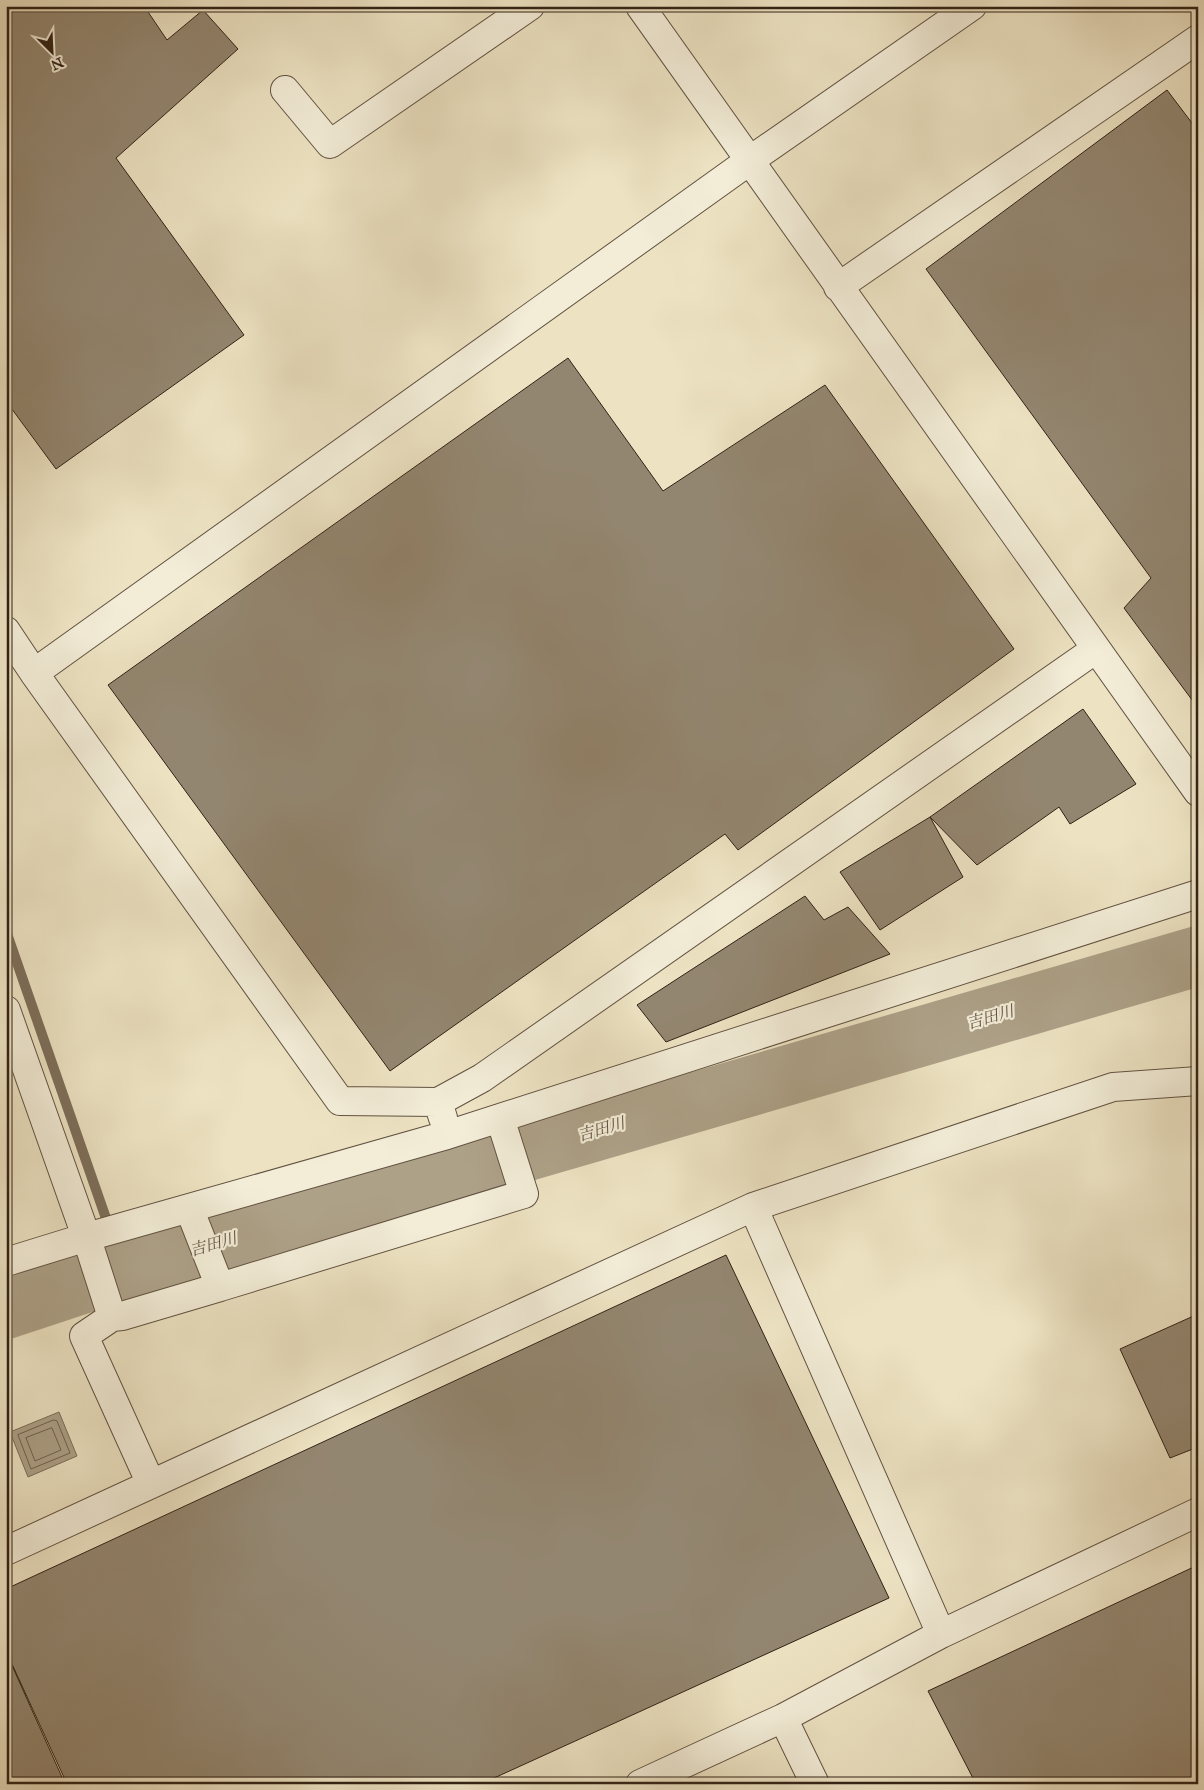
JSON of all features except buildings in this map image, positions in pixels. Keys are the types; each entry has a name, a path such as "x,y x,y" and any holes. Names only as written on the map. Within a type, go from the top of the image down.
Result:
{"street":[{"path":"285,90 330,144 530,6"},
{"path":"640,6 1198,792"},
{"path":"34,673 749,161 972,6"},
{"path":"838,287 1198,39"},
{"path":"6,630 34,673 340,1101 438,1102 490,1072 1096,649"},
{"path":"6,1262 501,1120 1198,894"},
{"path":"6,1010 87,1238 112,1316"},
{"path":"6,1551 753,1207 1113,1087 1198,1081"},
{"path":"438,1102 448,1135"},
{"path":"152,1484 84,1336 112,1316 122,1316 524,1194 501,1120"},
{"path":"753,1207 941,1634"},
{"path":"189,1209 219,1286"},
{"path":"640,1784 783,1718 941,1634 1198,1512"},
{"path":"783,1718 815,1784"}],"water":[{"path":"59,1412 77,1456 28,1477 10,1432"}],"waterway":[{"path":"6,931 124,1270"},
{"name":"吉田川","path":"6,1309 124,1270 1198,956"}]}
